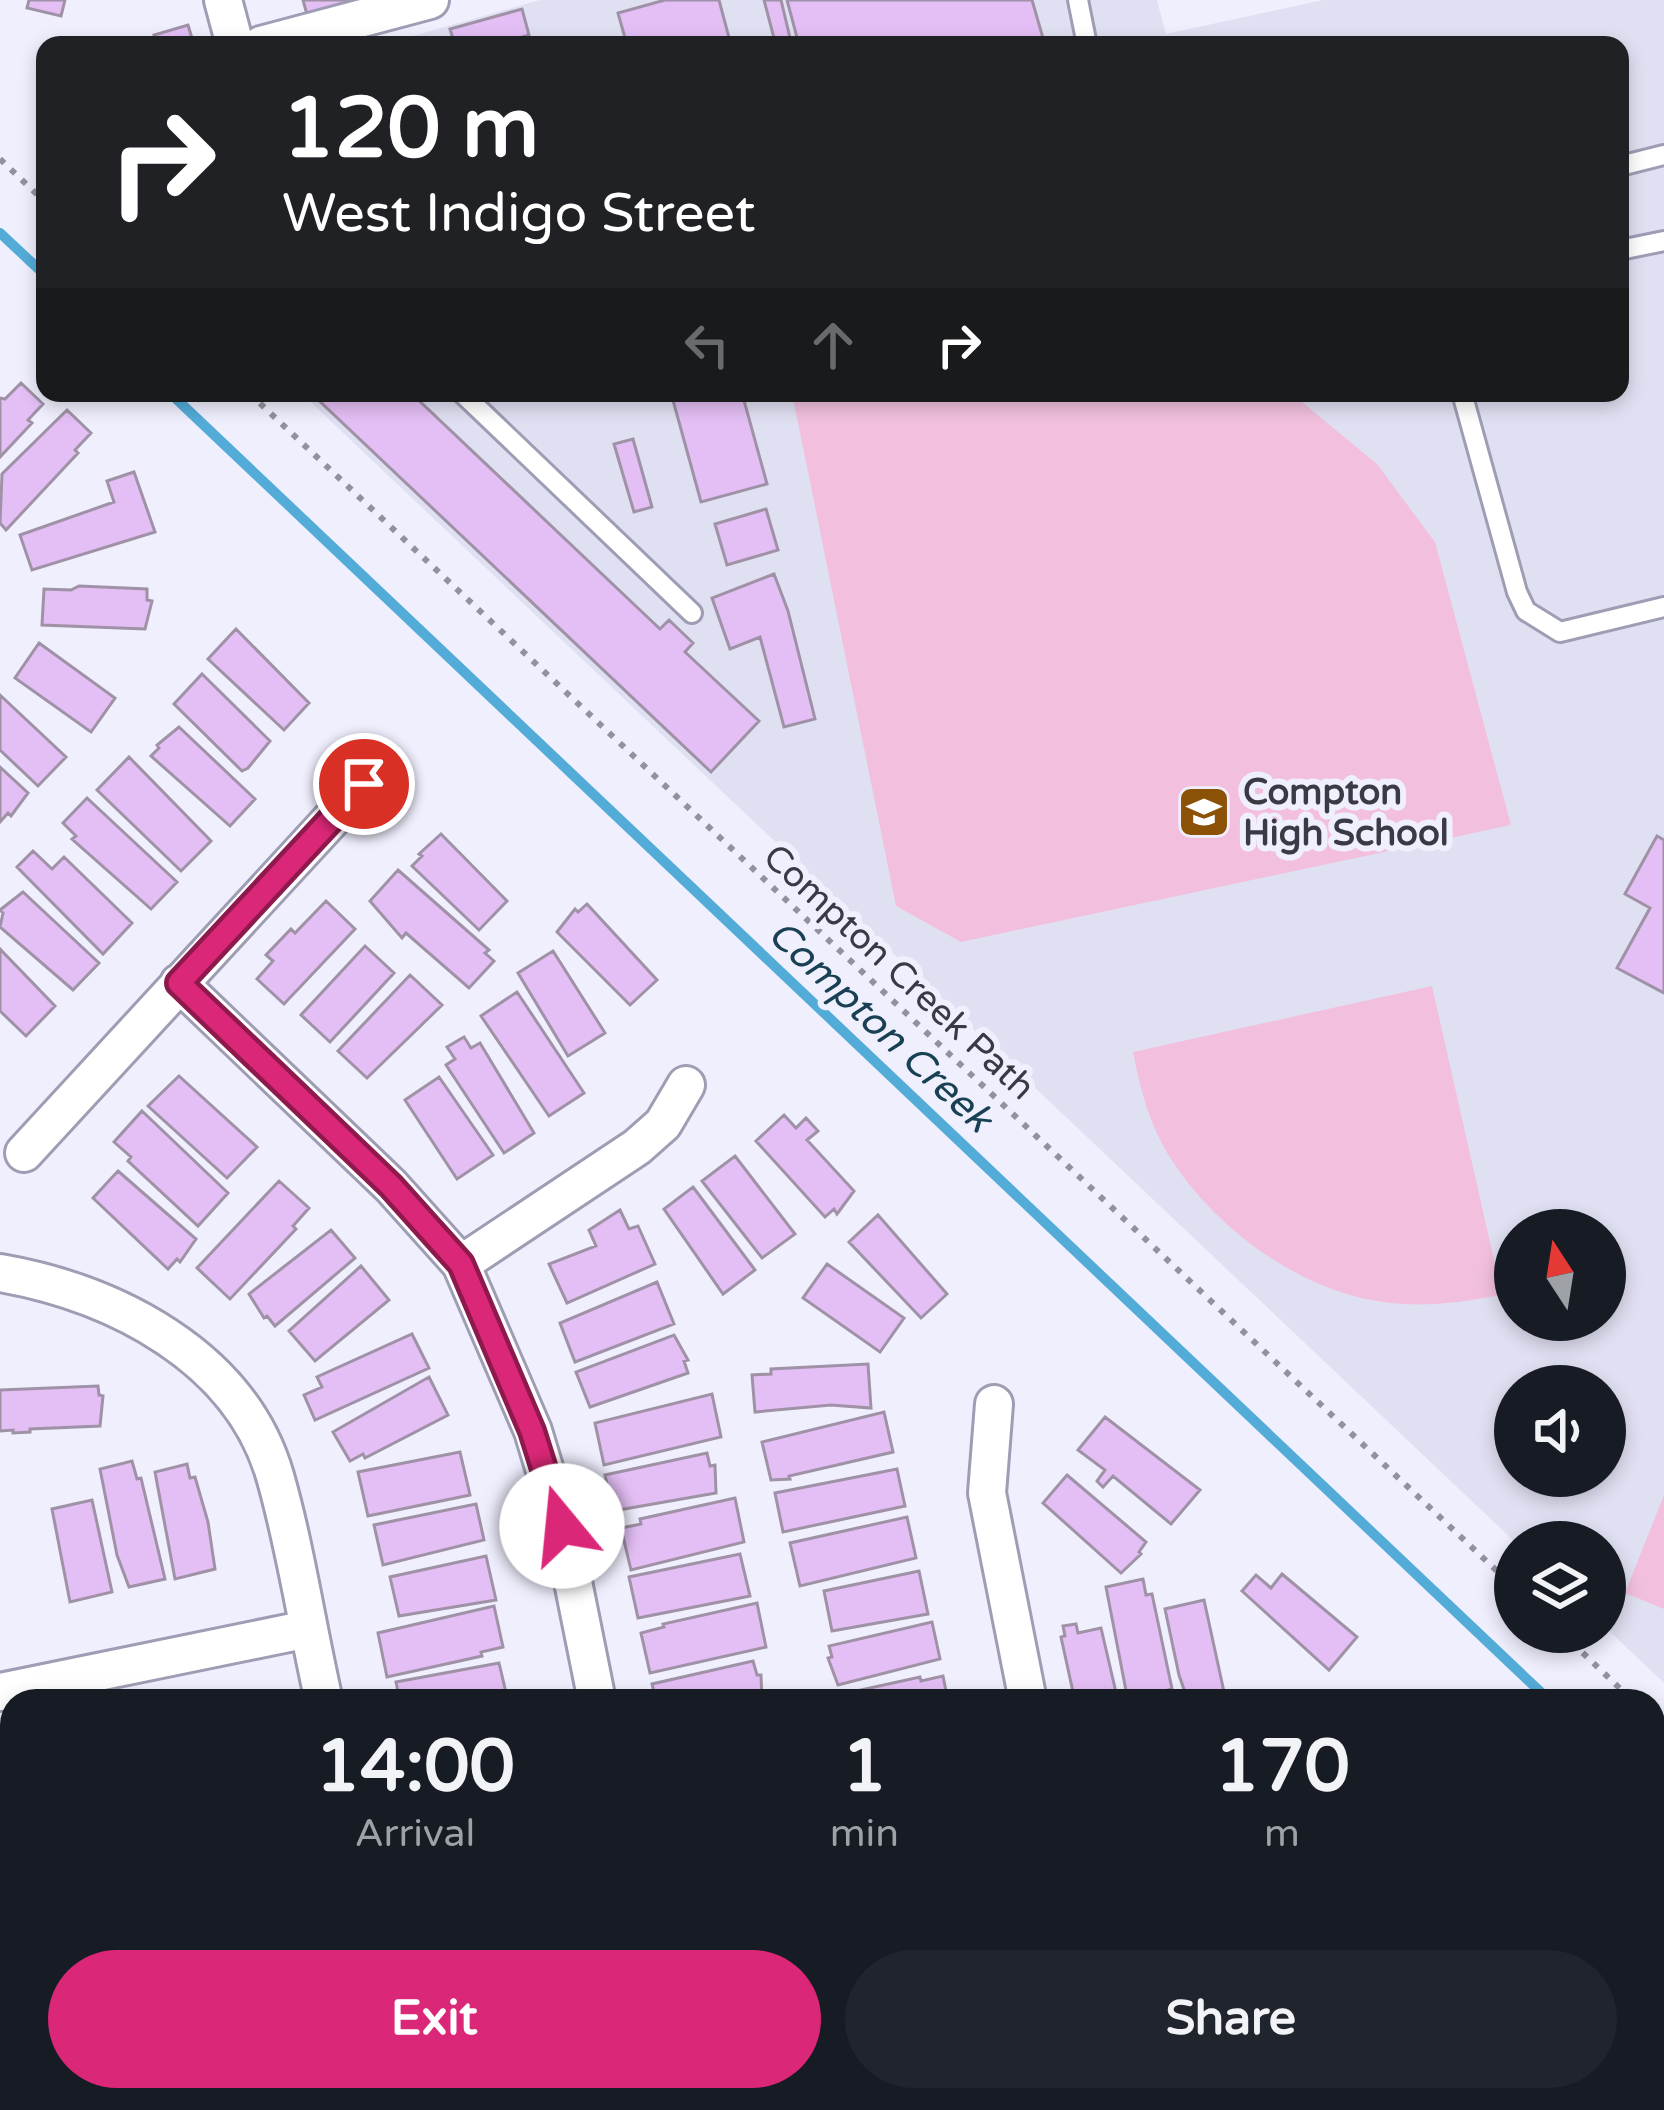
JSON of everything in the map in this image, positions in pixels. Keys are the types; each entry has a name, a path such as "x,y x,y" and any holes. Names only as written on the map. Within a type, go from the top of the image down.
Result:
{"street":[{"path":"224,0 233,36"},
{"path":"295,36 430,0"},
{"path":"24,1153 364,784"},
{"path":"179,983 391,1186 461,1264 538,1450 562,1526 595,1689"},
{"path":"461,1264 637,1147 663,1124 686,1085"},
{"path":"0,1273 100,1301 164,1332 214,1374 250,1420 274,1473 321,1689"},
{"path":"994,1403 987,1493 1026,1689"},
{"path":"10,1689 308,1629"}],"lane":[{"path":"1078,0 1085,36"},
{"path":"1629,164 1664,155"},
{"path":"1629,248 1664,241"},
{"path":"471,402 692,613"},
{"path":"1464,402 1526,611 1560,632 1664,608"}],"path":[{"path":"0,159 36,193"},
{"name":"Compton Creek Path","path":"259,402 1494,1568"},
{"path":"1583,1653 1620,1689"}],"shaded area":[{"name":"Compton High School","path":"540,0 1157,0 1166,34 1323,0 1664,0 1664,1683 1626,1647 1626,1521 1494,1522 311,402 1629,402 1629,36 413,36"},
{"path":"794,402 1302,402 1377,464 1435,542 1511,825 961,942 896,906"},
{"path":"1432,986 1494,1260 1494,1296 1427,1304 1367,1299 1300,1275 1269,1257 1213,1210 1169,1156 1146,1105 1133,1052"},
{"path":"1664,1495 1664,1609 1626,1590"}],"building":[{"path":"29,0 65,0 61,16 27,8"},
{"path":"303,0 376,0 309,22"},
{"path":"665,0 719,0 729,36 624,36 618,13"},
{"path":"764,0 781,0 790,36 773,36"},
{"path":"787,0 1032,0 1042,36 797,36"},
{"path":"522,9 529,35 452,36 450,29"},
{"path":"188,25 191,36 154,36"},
{"path":"21,383 43,404 0,457 0,398 5,399"},
{"path":"320,402 420,402 660,629 669,620 693,643 685,652 759,721 711,772"},
{"path":"673,402 744,402 767,484 701,502"},
{"path":"67,410 91,433 6,530 0,523 2,474"},
{"path":"633,439 652,507 634,512 614,444"},
{"path":"134,472 155,532 32,570 20,535 114,502 107,481"},
{"path":"766,509 778,550 727,565 715,524"},
{"path":"774,574 815,719 784,727 760,637 730,649 712,598"},
{"path":"44,589 147,589 147,600 152,601 145,629 42,625"},
{"path":"236,629 309,703 284,730 208,659"},
{"path":"39,643 115,698 91,732 15,678"},
{"path":"202,674 270,741 242,771 174,704"},
{"path":"0,695 66,757 38,786 0,750"},
{"path":"179,727 255,799 230,826 151,756"},
{"path":"129,757 211,841 181,871 97,790"},
{"path":"0,767 28,793 11,816 8,813 0,822"},
{"path":"87,798 177,882 151,909 72,839 76,836 63,823"},
{"path":"441,834 507,901 479,930 412,866"},
{"path":"1657,836 1664,840 1664,993 1617,968 1650,908 1625,894"},
{"path":"33,851 52,869 64,857 132,923 103,954 17,867"},
{"path":"398,870 489,950 485,953 494,961 469,988 406,933 402,938 370,901"},
{"path":"23,892 99,963 73,990 0,927 0,910"},
{"path":"326,901 355,929 284,1004 257,979 273,961 266,955"},
{"path":"587,904 657,980 630,1005 557,932 575,909 578,912"},
{"path":"365,946 394,973 330,1042 301,1015"},
{"path":"0,949 55,1006 26,1036 0,1011"},
{"path":"553,951 605,1033 568,1056 518,973"},
{"path":"410,975 442,1005 367,1078 338,1051"},
{"path":"517,992 584,1093 549,1116 481,1016"},
{"path":"464,1037 471,1048 480,1043 534,1133 504,1153 446,1065 455,1059 447,1047"},
{"path":"179,1076 257,1147 227,1178 148,1106"},
{"path":"439,1077 493,1155 457,1179 405,1100"},
{"path":"142,1111 228,1193 198,1226 114,1142"},
{"path":"784,1115 796,1128 806,1118 818,1131 807,1140 854,1191 837,1214 834,1209 825,1217 756,1141"},
{"path":"735,1156 795,1234 762,1258 702,1181"},
{"path":"118,1171 196,1239 180,1262 177,1259 168,1269 93,1198"},
{"path":"279,1181 309,1208 293,1226 296,1229 230,1299 197,1268"},
{"path":"693,1187 755,1270 723,1294 664,1209"},
{"path":"620,1210 629,1229 638,1226 655,1264 567,1303 549,1264 596,1246 589,1230"},
{"path":"878,1215 947,1294 921,1318 849,1242"},
{"path":"331,1230 355,1258 275,1326 249,1294"},
{"path":"827,1264 904,1318 880,1352 803,1298"},
{"path":"361,1266 389,1300 315,1361 289,1331"},
{"path":"657,1282 674,1324 575,1362 560,1323"},
{"path":"412,1334 429,1368 315,1420 304,1395 322,1387 317,1377"},
{"path":"674,1335 688,1360 684,1361 688,1373 590,1407 576,1372"},
{"path":"868,1364 871,1408 831,1405 755,1412 752,1375 771,1374 771,1369"},
{"path":"429,1377 448,1415 365,1458 363,1454 350,1461 333,1432"},
{"path":"98,1386 103,1396 100,1426 0,1431 0,1390"},
{"path":"712,1394 721,1437 604,1465 595,1423"},
{"path":"884,1412 893,1452 771,1480 762,1442"},
{"path":"1105,1417 1200,1490 1171,1524 1113,1476 1103,1487 1097,1481 1105,1470 1078,1450"},
{"path":"460,1452 470,1495 368,1516 358,1472"},
{"path":"707,1453 710,1466 715,1465 716,1493 613,1511 605,1475"},
{"path":"132,1461 137,1479 141,1478 165,1579 129,1587 117,1555 100,1469"},
{"path":"187,1464 208,1522 215,1569 175,1579 155,1472"},
{"path":"897,1469 905,1506 783,1532 775,1493"},
{"path":"1067,1475 1146,1542 1141,1554 1121,1573 1043,1503"},
{"path":"735,1498 744,1542 631,1570 621,1528 641,1524 640,1519"},
{"path":"92,1500 112,1592 70,1602 52,1509"},
{"path":"476,1504 484,1540 383,1565 374,1525"},
{"path":"907,1517 916,1558 800,1586 790,1543"},
{"path":"740,1554 750,1596 638,1618 629,1577"},
{"path":"486,1556 496,1600 399,1616 390,1577"},
{"path":"919,1571 928,1614 832,1631 824,1591"},
{"path":"1282,1574 1357,1637 1329,1670 1242,1591 1256,1575 1271,1588"},
{"path":"1143,1579 1146,1595 1152,1594 1172,1689 1126,1689 1106,1587"},
{"path":"1204,1600 1223,1689 1184,1689 1165,1609"},
{"path":"757,1603 766,1647 650,1673 641,1633"},
{"path":"494,1606 503,1647 387,1677 378,1633"},
{"path":"932,1622 940,1659 838,1685 828,1658 832,1657 829,1646"},
{"path":"1076,1624 1078,1633 1101,1628 1115,1689 1072,1689 1063,1626"},
{"path":"753,1661 762,1689 653,1689 652,1684"},
{"path":"499,1663 505,1689 397,1689 396,1682"},
{"path":"943,1676 946,1689 865,1689 920,1677 921,1681"}],"waterway":[{"name":"Compton Creek","path":"0,233 36,267"},
{"name":"Compton Creek","path":"179,402 1537,1689"}],"place":[{"name":"Compton High School","path":"1204,812"}],"route":[{"path":"364,784 179,983 391,1186 461,1264 532,1431 562,1526"}]}
